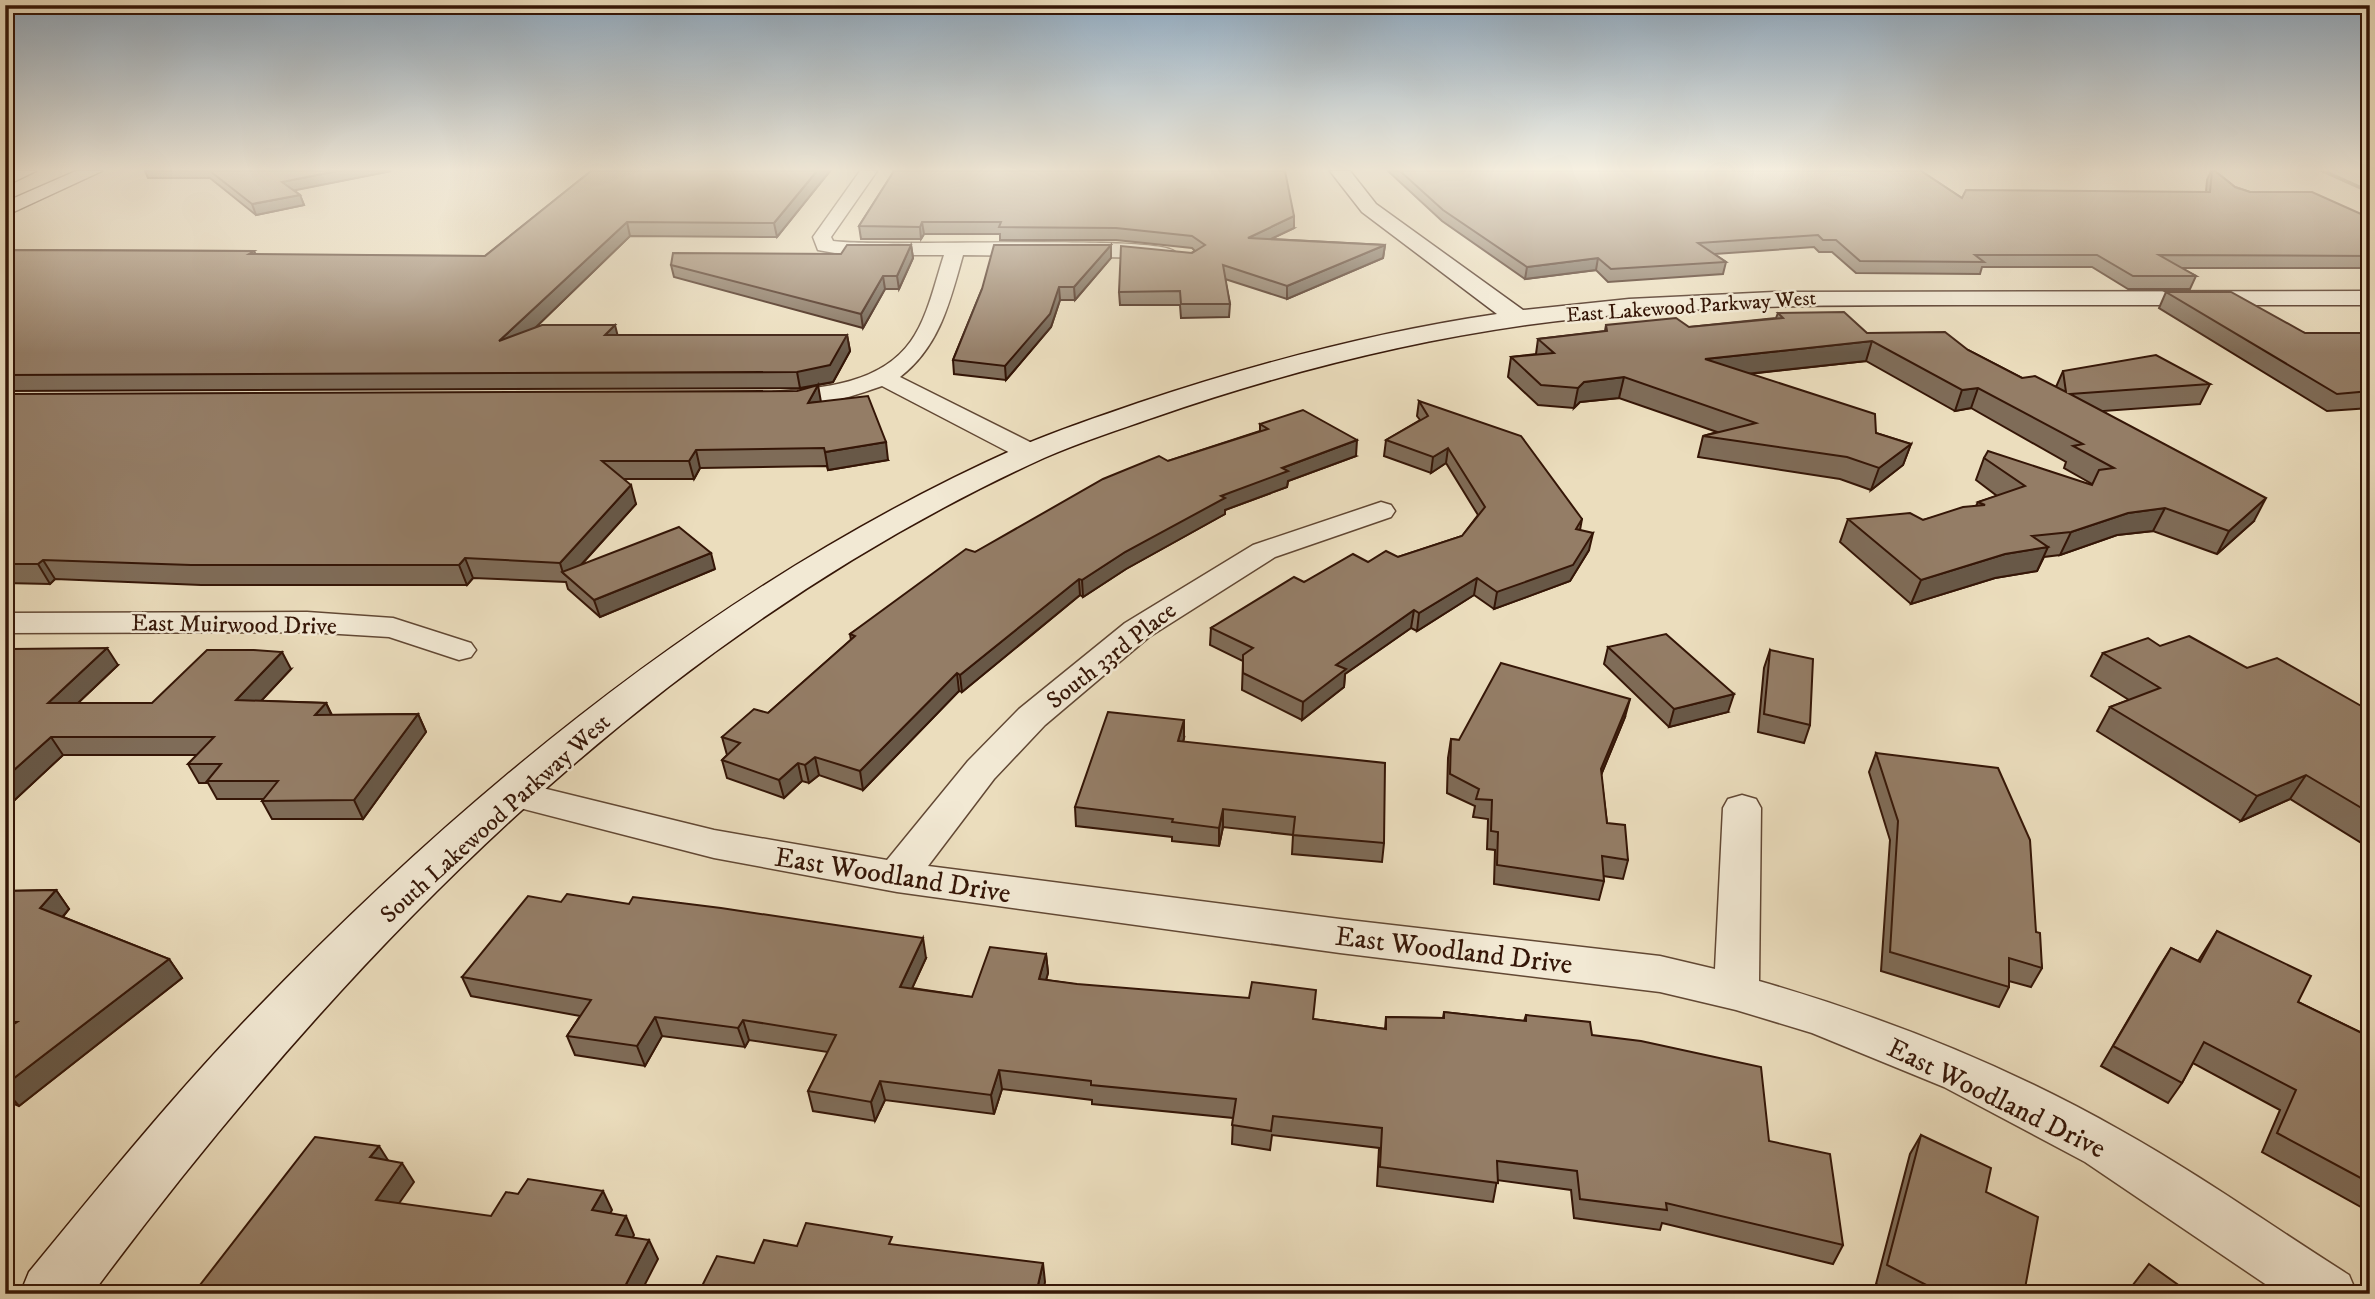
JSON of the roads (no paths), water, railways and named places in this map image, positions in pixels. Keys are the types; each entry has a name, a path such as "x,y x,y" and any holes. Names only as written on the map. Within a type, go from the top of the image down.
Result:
{"street":[{"path":"826,232 822,237 825,246 954,249 1116,248 1181,256"},
{"path":"1401,232 1519,319"},
{"path":"748,400 800,398 856,388 899,366 922,344 954,249"},
{"name":"East Lakewood Parkway West","path":"1031,453 1135,414 1270,369 1391,341 1519,319 1643,305 1776,298 2370,298"},
{"path":"882,377 1031,453"},
{"name":"South Lakewood Parkway West","path":"52,1294 169,1146 294,1007 358,940 514,794 661,675 752,610 894,522 1031,453"},
{"name":"South 33rd Place","path":"897,877 981,769 1032,717 1137,630 1264,551 1381,511"},
{"name":"East Muirwood Drive","path":"5,623 307,622 393,628 459,650"},
{"name":"East Woodland Drive","path":"514,794 715,844 897,877 1340,936 1660,974 1737,992 1823,1018 1961,1073 2103,1146 2329,1294"},
{"path":"1737,992 1742,808"}]}
